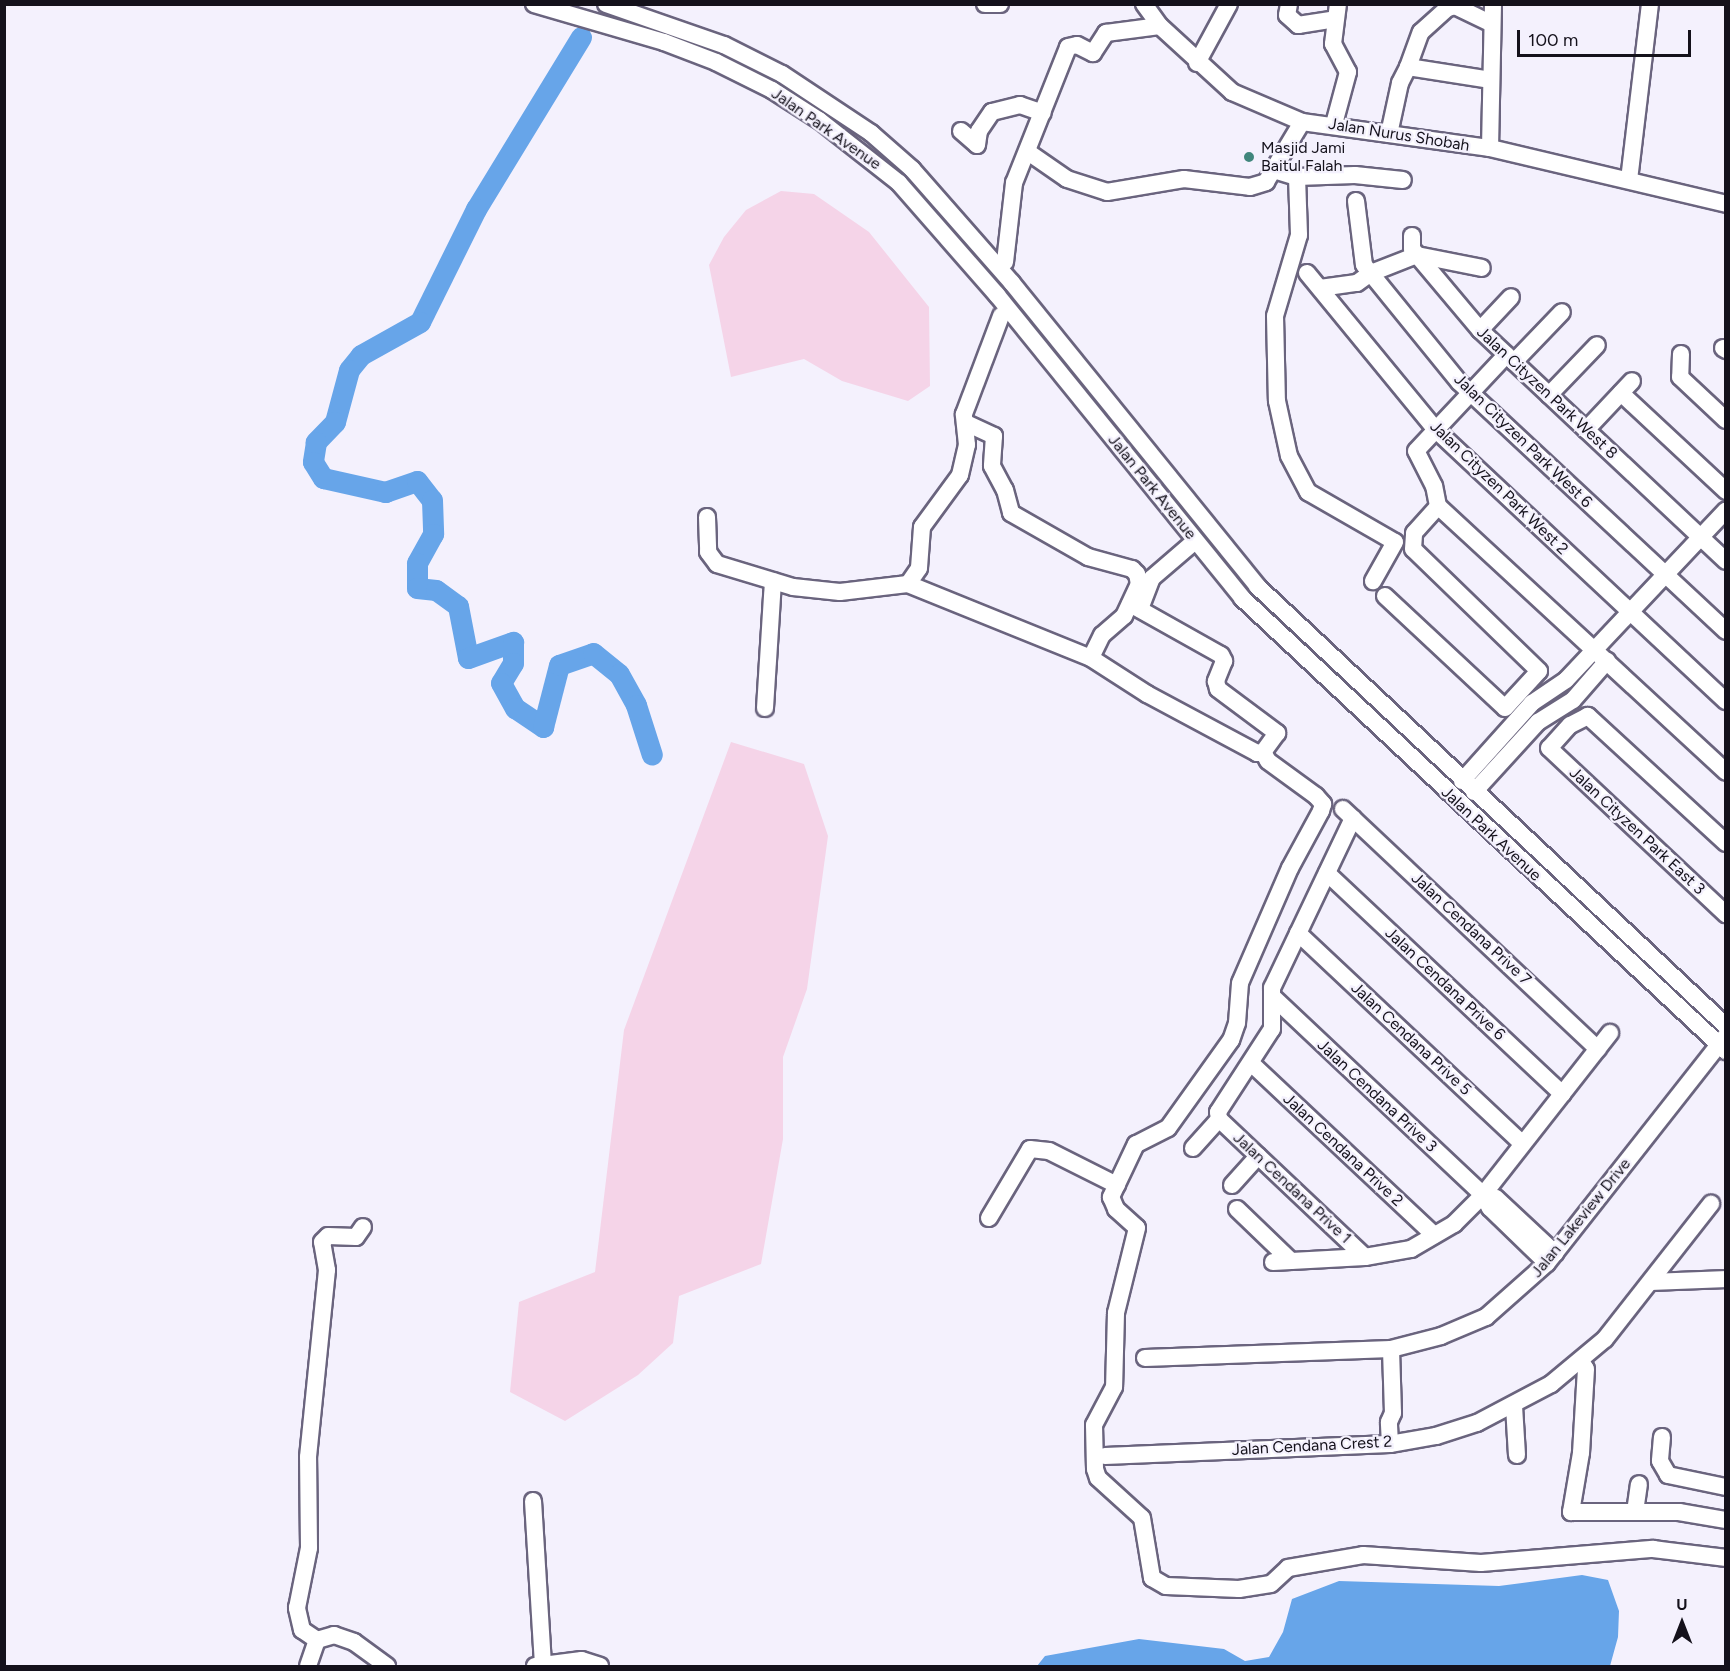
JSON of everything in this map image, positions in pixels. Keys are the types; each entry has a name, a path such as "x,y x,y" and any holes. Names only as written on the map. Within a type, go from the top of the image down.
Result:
{"street":[{"name":"Jalan Park Avenue","path":"534,4 664,42 717,62 772,90 819,120 899,183 939,225 1195,541 1275,632 1723,1044"},
{"name":"Jalan Park Avenue","path":"606,4 724,45 782,74 830,104 912,169 953,213 1257,586 1468,787 1725,1026"},
{"path":"985,4 1000,4"},
{"name":"Jalan Nurus Shobah","path":"1144,4 1160,26 1197,63 1232,92 1302,122 1334,124 1490,148 1725,204"},
{"path":"1197,63 1229,4"},
{"path":"1289,4 1287,15 1298,25 1337,12 1333,44 1348,72 1334,124"},
{"path":"1490,148 1493,4"},
{"path":"1629,180 1650,4"},
{"path":"1389,134 1400,83 1421,32 1448,8 1455,6 1491,24"},
{"path":"1005,262 1014,183 1068,47 1077,45 1093,53 1106,33 1160,26"},
{"path":"1408,67 1491,80"},
{"path":"819,120 830,104"},
{"path":"961,131 977,145 979,131 992,112 1020,105 1043,113"},
{"path":"1028,152 1067,179 1107,192 1184,179 1258,186 1274,170 1302,122"},
{"path":"1274,170 1297,177 1355,175 1403,180"},
{"path":"1297,177 1299,235 1275,316 1277,401 1289,456 1308,492 1395,542 1373,581"},
{"name":"Jalan Cityzen Park West 6","path":"1356,201 1364,265 1471,393 1725,631"},
{"name":"Jalan Cityzen Park West 8","path":"1412,236 1412,249 1480,330 1725,561"},
{"path":"1320,288 1357,283 1371,273 1417,255 1482,268"},
{"name":"Jalan Cityzen Park West 2","path":"1307,273 1436,430 1725,700"},
{"path":"1480,330 1510,297"},
{"path":"1562,312 1471,393 1416,451 1434,486 1438,506 1725,772"},
{"path":"908,585 919,568 922,527 960,475 967,446 964,414 1001,316"},
{"path":"1549,395 1597,345"},
{"path":"1681,354 1680,377 1725,420"},
{"path":"1586,430 1627,387 1725,491"},
{"path":"966,423 994,436 992,466 1005,490 1011,513 1088,557 1132,569 1139,584 1135,607"},
{"path":"1147,482 1162,469"},
{"path":"1385,596 1505,708 1539,671 1413,549 1414,533 1438,506"},
{"path":"1468,787 1532,703 1601,655 1630,612 1725,510"},
{"path":"707,517 711,558 731,569 773,581 840,592 908,585 1091,658 1147,694 1257,753 1263,752 1277,733 1218,689 1216,681 1224,661 1221,655 1135,607"},
{"path":"1091,658 1102,635 1135,607 1152,578 1195,541"},
{"path":"765,708 773,581"},
{"name":"Jalan Cityzen Park East 3","path":"1723,907 1549,748 1570,725 1588,716 1725,843"},
{"path":"1385,735 1398,721"},
{"path":"1263,752 1268,761 1316,796 1323,804 1321,811 1290,868 1239,983 1237,1023 1231,1040 1168,1128 1136,1144 1112,1192 1113,1205 1137,1228 1116,1313 1114,1387 1094,1425 1095,1469 1098,1478 1142,1518 1152,1578 1158,1583 1239,1589 1271,1584 1288,1568 1354,1556 1481,1563 1653,1549 1725,1558"},
{"name":"Jalan Cendana Prive 7","path":"1327,873 1348,814 1598,1049"},
{"path":"1192,1148 1219,1119 1218,1112 1252,1064 1272,1029 1272,988 1327,873"},
{"name":"Jalan Cendana Prive 6","path":"1327,873 1562,1094"},
{"name":"Jalan Cendana Prive 5","path":"1298,933 1523,1144"},
{"name":"Jalan Cendana Prive 3","path":"1272,996 1483,1195 1490,1208 1522,1231 1551,1258"},
{"path":"1273,1262 1365,1257 1411,1249 1454,1224 1483,1195 1610,1033"},
{"name":"Jalan Lakeview Drive","path":"1145,1358 1385,1349 1442,1336 1486,1317 1551,1258 1723,1044"},
{"name":"Jalan Cendana Prive 2","path":"1252,1064 1434,1235"},
{"name":"Jalan Cendana Prive 1","path":"1219,1119 1365,1257"},
{"path":"989,1218 1030,1149 1049,1151 1117,1185"},
{"path":"1232,1185 1258,1156"},
{"name":"Jalan Cendana Crest 2","path":"1105,1456 1390,1444 1436,1436 1514,1406 1581,1361 1605,1339 1711,1204"},
{"path":"1237,1209 1291,1261"},
{"path":"317,1640 302,1630 297,1608 309,1548 308,1457 327,1270 322,1242 328,1236 356,1237 363,1227"},
{"path":"1652,1282 1725,1279"},
{"path":"1385,1349 1387,1389 1393,1413 1389,1422 1390,1444"},
{"path":"1581,1361 1586,1369 1581,1453 1570,1512 1679,1512 1725,1520"},
{"path":"1514,1406 1517,1455"},
{"path":"1662,1437 1660,1461 1668,1475 1725,1486"},
{"path":"1635,1512 1639,1484"},
{"path":"533,1501 539,1665 582,1660 600,1666"},
{"path":"308,1666 317,1640 324,1635 343,1636 387,1666"}],"shaded area":[{"path":"781,191 814,194 869,232 929,307 930,386 908,401 842,381 804,359 731,377 709,265 724,237 746,210"},
{"path":"731,742 804,764 828,836 807,989 783,1057 783,1139 761,1264 679,1296 673,1343 638,1375 565,1421 510,1392 519,1302 595,1272 624,1030"}],"water":[{"path":"1582,1575 1608,1580 1619,1611 1618,1637 1610,1666 1037,1666 1045,1656 1139,1639 1224,1649 1245,1661 1269,1657 1283,1632 1292,1599 1339,1581 1499,1586"}],"waterway":[{"path":"581,37 476,209 420,322 361,355 349,370 335,422 316,442 313,462 323,478 385,492 417,481 432,500 433,534 417,563 417,588 436,590 458,606 468,658 513,642 513,663 501,683 515,708 543,727 559,665 593,653 619,674 636,705 652,755"}],"place":[{"name":"Masjid Jami Baitul Falah","path":"1249,157"}]}
